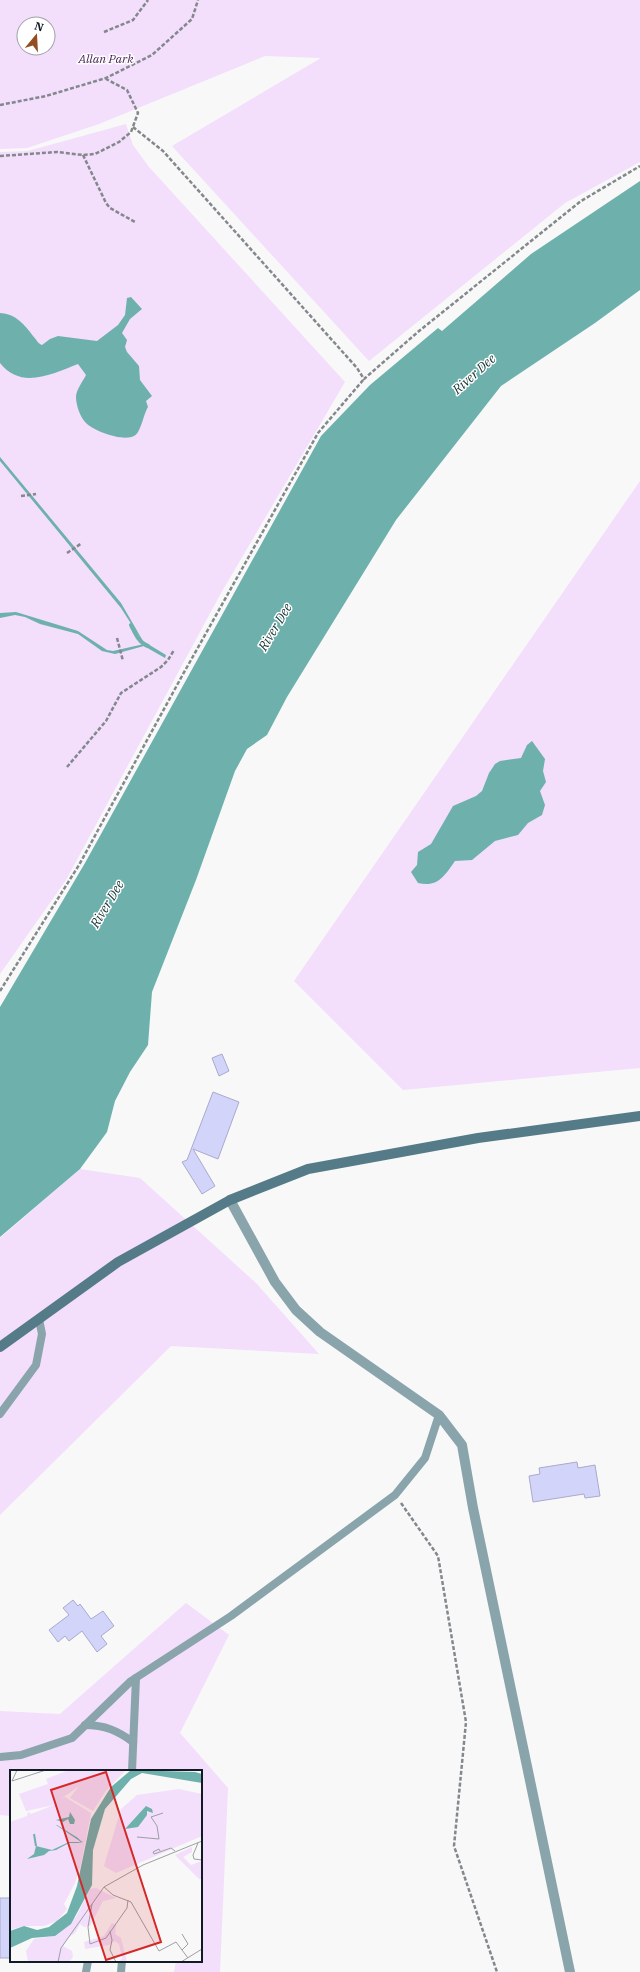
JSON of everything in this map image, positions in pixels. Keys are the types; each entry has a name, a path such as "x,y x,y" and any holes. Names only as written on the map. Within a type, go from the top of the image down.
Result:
{"main road":[{"path":"0,1347 118,1262 230,1200 308,1169 478,1138 640,1116"}],"street":[{"path":"230,1200 275,1282 296,1310 320,1332 439,1415 462,1446 473,1508 570,1972"}],"lane":[{"path":"0,1414 36,1365 42,1334 39,1319"},
{"path":"0,1757 21,1756 72,1738 136,1678 231,1616 395,1495 425,1458 439,1415"},
{"path":"132,1770 136,1678"},
{"path":"85,1725 108,1728 119,1732 134,1742"},
{"path":"86,1972 88,1962"},
{"path":"121,1972 122,1962"}],"path":[{"path":"104,32 133,20 148,0"},
{"path":"0,105 46,96 106,78 152,55 192,19 198,0"},
{"path":"0,156 57,152 83,155 95,154 119,142 131,132 138,113 127,90 106,78"},
{"path":"133,127 163,151 264,261 357,368 364,379"},
{"path":"83,155 106,203 110,208 135,222"},
{"path":"0,991 79,865 182,676 318,434 364,379 419,331 581,201 640,166"},
{"path":"21,496 36,494"},
{"path":"67,553 82,543"},
{"path":"118,638 123,661"},
{"path":"67,766 106,721 121,693 161,667 168,660 174,650"},
{"path":"395,1495 438,1556 466,1722 454,1846 497,1972"}],"green space":[{"name":"Allan Park","path":"0,0 640,0 640,162 565,203 369,361 172,146 321,58 265,56 99,124 27,148 0,149"},
{"path":"126,124 133,145 149,167 345,382 221,593 66,880 0,974 0,152 28,151"},
{"path":"640,481 640,1068 403,1090 294,981"},
{"path":"80,1169 140,1178 256,1283 319,1354 171,1346 0,1515 0,1238"},
{"path":"186,1603 229,1635 180,1733 228,1788 220,1972 174,1972 176,1962 202,1962 202,1770 10,1770 10,1816 0,1815 0,1711 60,1714"}],"water":[{"name":"River Dee","path":"640,181 640,290 595,323 501,386 396,520 287,697 267,735 247,749 235,771 196,880 152,992 148,1045 130,1072 115,1101 107,1132 80,1169 0,1237 0,1007 85,863 321,436 370,385 438,328 442,331 531,254"},
{"path":"131,297 142,309 130,319 122,333 127,340 125,347 127,352 139,366 140,380 152,396 146,401 148,407 140,428 134,436 123,438 109,435 90,426 82,418 77,404 76,394 86,375 78,364 58,372 27,378 17,376 8,371 0,363 0,313 11,315 19,320 42,345 50,339 58,336 97,341 118,325 125,315 127,298"},
{"path":"0,457 121,603 143,641 166,655 165,658 144,646 115,654 102,651 78,634 40,624 25,617 15,615 0,618 0,613 16,612 78,631 107,650 113,651 144,644 121,608 0,461"},
{"path":"532,741 545,759 543,771 546,782 540,791 545,805 542,815 528,823 518,835 495,841 472,860 455,861 444,875 436,882 431,884 418,883 411,872 417,865 418,852 431,844 453,806 476,796 482,791 489,773 495,764 500,761 521,758 527,745"}],"building":[{"path":"222,1054 229,1071 219,1076 212,1058"},
{"path":"213,1092 239,1102 218,1159 193,1149 215,1186 202,1194 182,1162 187,1160"},
{"path":"577,1462 578,1468 595,1465 600,1496 585,1498 584,1494 533,1502 529,1476 540,1474 539,1468"},
{"path":"73,1600 78,1606 80,1604 91,1619 103,1611 114,1626 101,1636 107,1644 97,1652 82,1631 69,1641 65,1636 58,1642 49,1630 69,1615 63,1608"},
{"path":"0,1898 10,1898 10,1958 0,1958"}],"waterway":[{"path":"131,625 140,640 148,646"}]}
